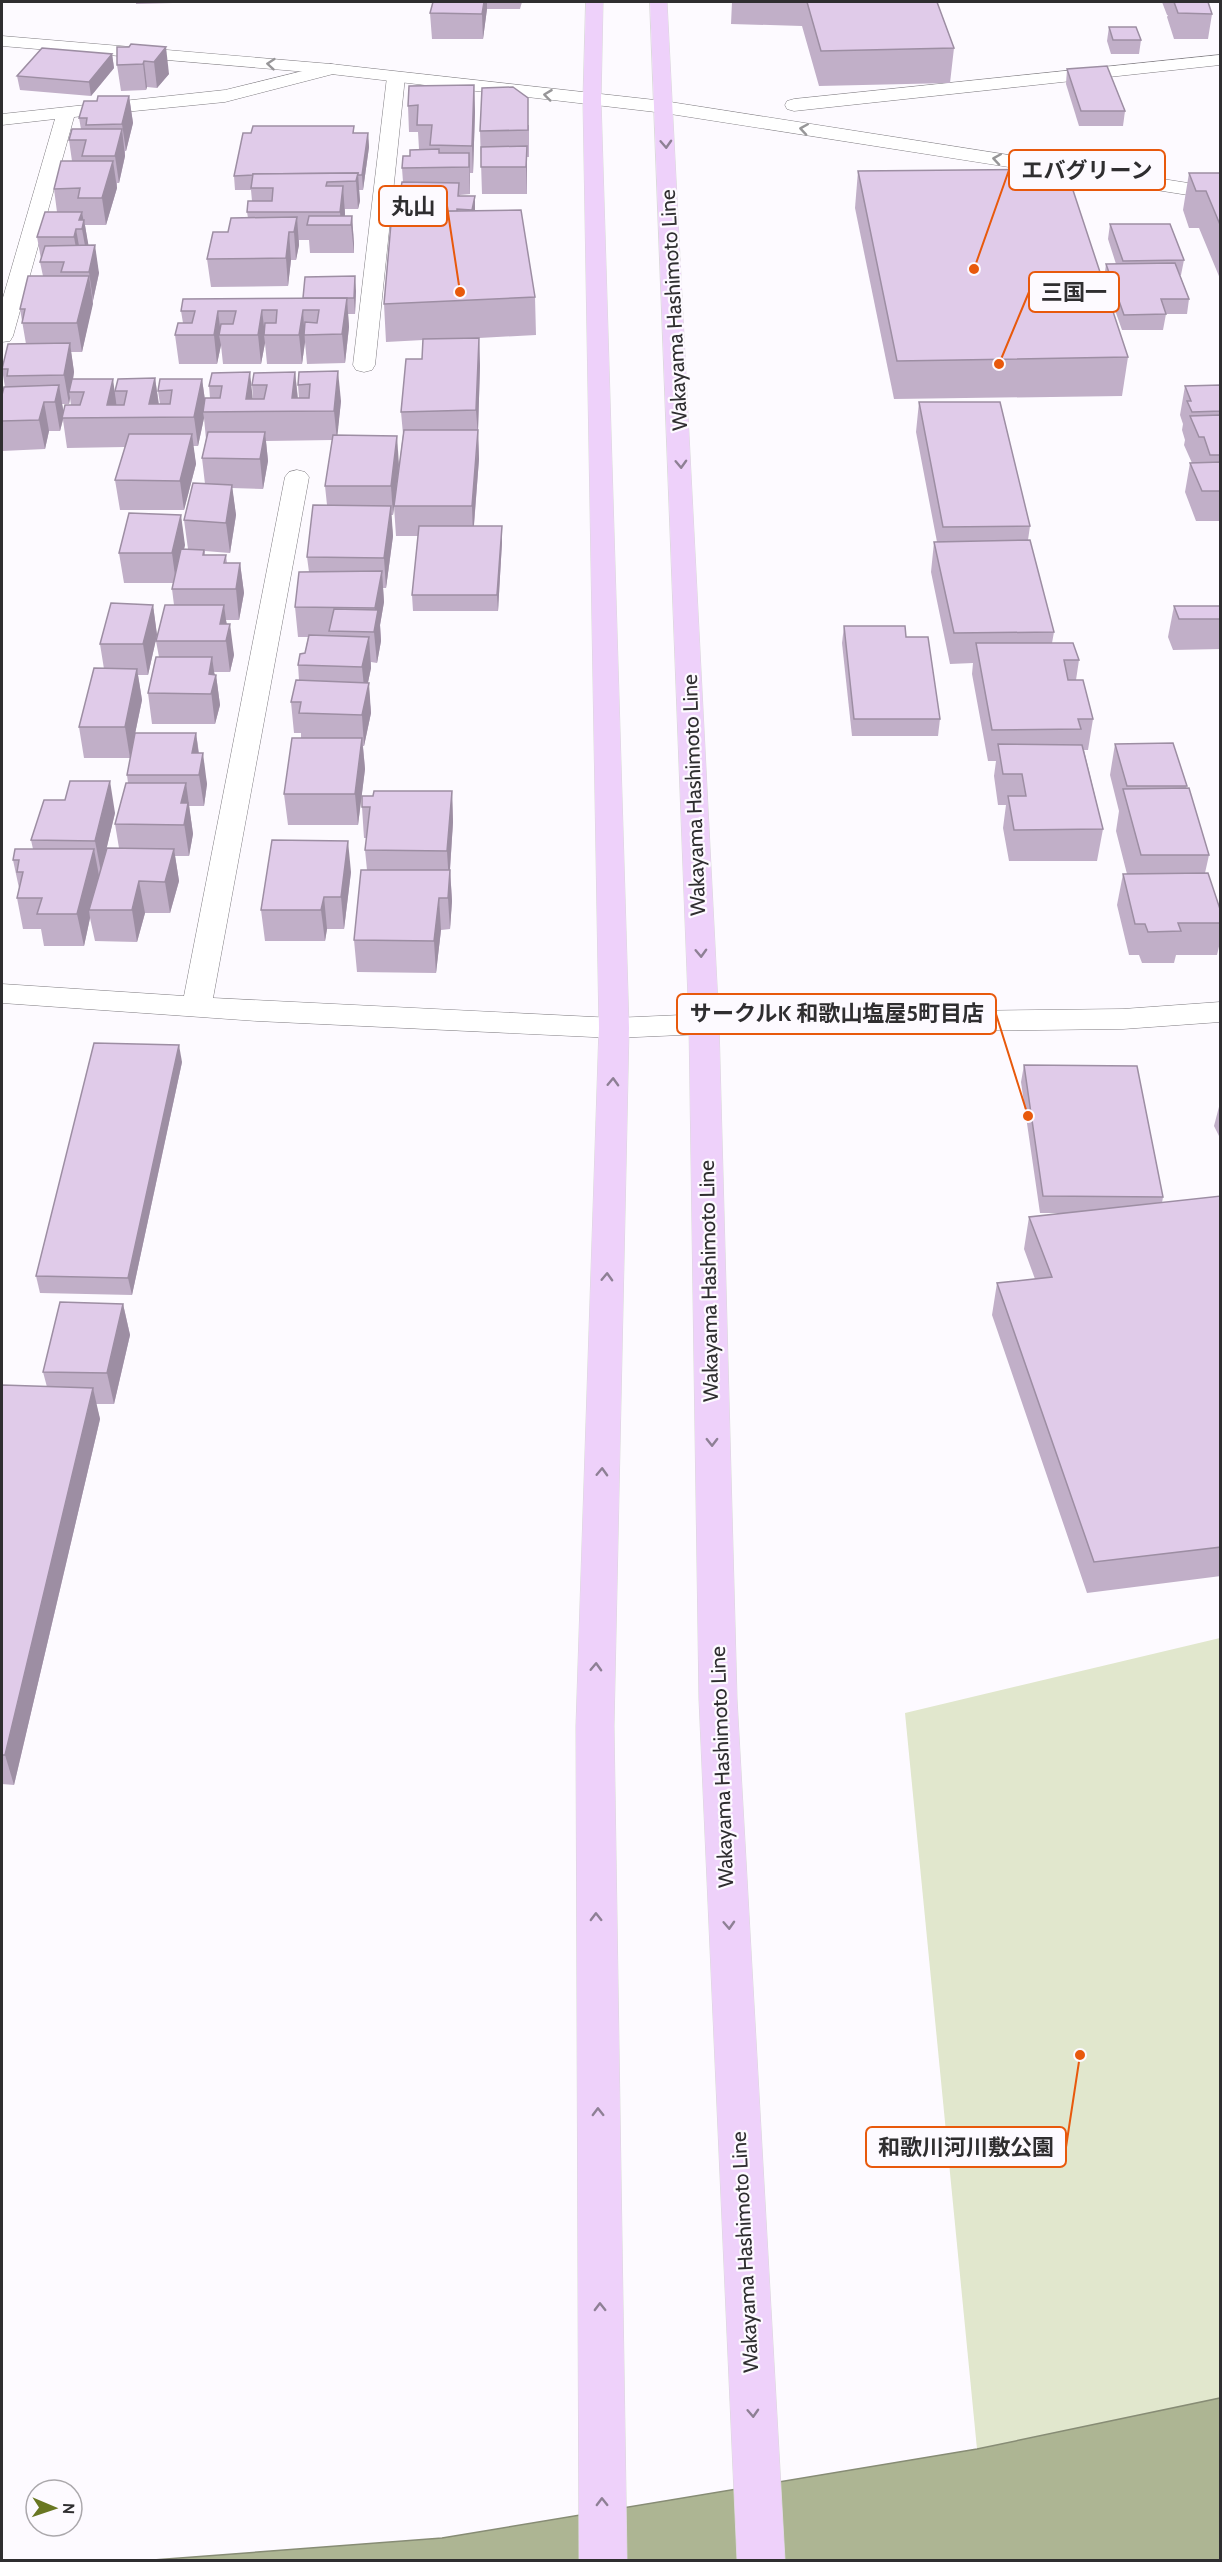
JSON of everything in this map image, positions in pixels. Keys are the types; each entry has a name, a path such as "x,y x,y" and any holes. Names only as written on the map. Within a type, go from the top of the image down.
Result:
{"main road":[{"path":"594,2 600,88 614,1028 595,1726 603,2560"},
{"name":"Wakayama Hashimoto Line","path":"658,2 704,1024 718,1699 761,2560"}],"street":[{"path":"2,26 339,54 600,88"},
{"path":"2,41 331,69 396,77 662,93 1221,194"},
{"path":"794,105 1221,60"},
{"path":"2,119 225,96 331,69"},
{"path":"364,364 396,77"},
{"path":"772,102 866,116"},
{"path":"2,336 66,112"},
{"path":"197,1007 297,477"},
{"path":"2,994 197,1007 614,1028 704,1024 1123,1019 1221,1012"}],"shaded area":[{"path":"1220,1638 1220,2398 977,2449 905,1713"},
{"path":"1220,2398 1220,2560 153,2560 442,2538 977,2449"}],"building":[{"path":"433,2 484,2 482,14 430,13"},
{"path":"807,2 937,2 954,48 821,51"},
{"path":"1174,2 1208,2 1212,14 1178,13"},
{"path":"1109,27 1136,27 1141,40 1113,40"},
{"path":"131,44 166,47 154,62 144,61 143,64 117,65 117,47 129,47"},
{"path":"42,48 112,54 89,82 17,76"},
{"path":"1107,66 1125,111 1081,111 1067,69"},
{"path":"474,85 472,146 430,145 432,125 417,125 418,105 408,106 409,86"},
{"path":"513,87 528,98 528,130 480,131 482,88"},
{"path":"98,96 129,96 122,124 86,125 87,118 79,118 84,101 97,101"},
{"path":"253,126 354,126 353,133 368,133 362,175 357,175 358,173 234,176 243,133 251,133"},
{"path":"72,129 122,129 115,156 82,156 86,140 69,140"},
{"path":"527,146 526,167 481,167 481,147"},
{"path":"439,149 439,153 469,153 469,167 402,168 403,156 410,156 410,150"},
{"path":"61,161 113,161 102,198 78,198 80,188 54,189"},
{"path":"1066,169 1128,357 897,361 858,171"},
{"path":"358,173 356,181 327,182 326,186 343,186 340,212 247,212 248,201 272,201 273,188 251,188 253,174"},
{"path":"1189,173 1221,173 1221,227 1206,191 1196,191"},
{"path":"402,182 459,183 458,196 475,196 472,210 397,212"},
{"path":"521,210 535,297 384,304 392,212"},
{"path":"45,212 82,212 79,220 84,220 82,229 76,229 74,237 37,237"},
{"path":"309,216 352,216 351,225 307,225"},
{"path":"297,217 294,232 289,232 286,258 207,259 213,232 228,232 231,218"},
{"path":"1110,224 1170,224 1184,260 1123,261"},
{"path":"95,245 89,272 61,272 64,262 40,262 45,246"},
{"path":"1175,263 1189,299 1161,299 1166,314 1124,315 1106,264"},
{"path":"28,276 89,276 77,323 22,323 25,309 20,309"},
{"path":"355,276 354,298 303,298 305,277"},
{"path":"347,298 342,334 304,335 305,322 317,323 319,310 303,310 299,335 264,335 265,323 276,323 277,310 262,310 258,335 219,335 221,324 233,324 236,311 218,311 214,335 175,335 178,323 192,323 195,311 181,311 183,299"},
{"path":"479,338 476,410 401,412 406,359 422,359 423,339"},
{"path":"70,343 64,375 7,376 8,369 2,369 8,344"},
{"path":"338,371 334,411 203,412 205,398 220,398 222,386 209,386 212,373 250,372 246,399 264,399 267,385 252,385 254,373 295,372 292,398 309,398 310,384 298,385 299,372"},
{"path":"155,378 149,404 170,404 172,390 158,391 160,379 202,379 194,417 62,418 65,405 80,405 84,392 69,392 72,379 113,379 107,405 124,405 127,391 115,391 118,379"},
{"path":"59,385 55,402 44,402 39,420 2,421 4,387"},
{"path":"1221,385 1221,411 1192,412 1187,401 1191,401 1185,386"},
{"path":"919,402 1000,402 1030,526 943,527"},
{"path":"1221,415 1221,455 1210,455 1204,437 1199,437 1190,416"},
{"path":"404,430 478,430 472,506 394,506"},
{"path":"208,432 265,432 260,459 202,458"},
{"path":"129,434 192,434 180,481 115,480"},
{"path":"333,435 397,436 391,486 325,486"},
{"path":"1221,462 1221,491 1202,491 1190,463"},
{"path":"193,483 232,485 226,523 184,520"},
{"path":"313,505 391,506 384,558 307,557"},
{"path":"129,513 181,515 172,553 119,553"},
{"path":"419,526 502,526 497,595 412,595"},
{"path":"1030,540 1054,632 954,633 934,542"},
{"path":"181,549 204,550 203,555 226,555 224,563 240,563 236,589 172,589"},
{"path":"382,571 375,608 295,607 299,572"},
{"path":"111,603 153,605 143,644 100,644"},
{"path":"165,605 224,605 220,624 230,624 226,641 156,641"},
{"path":"1174,606 1221,606 1221,619 1179,619"},
{"path":"334,609 378,610 374,632 329,631"},
{"path":"844,626 905,626 906,637 928,637 940,719 854,719"},
{"path":"309,635 369,637 362,667 298,665 300,654 305,653"},
{"path":"976,643 1073,643 1079,660 1064,660 1068,680 1083,680 1093,719 1078,719 1081,729 992,730"},
{"path":"156,657 212,657 209,674 216,675 211,694 148,693"},
{"path":"94,668 137,669 125,727 79,727"},
{"path":"296,680 369,683 362,715 299,713 301,702 291,702"},
{"path":"135,733 196,733 192,753 203,753 199,775 127,775"},
{"path":"292,738 362,738 355,794 284,794"},
{"path":"1173,743 1187,786 1127,786 1115,744"},
{"path":"998,744 1082,745 1103,829 1014,830 1008,796 1026,796 1022,774 1003,774"},
{"path":"70,781 110,781 95,841 31,840 44,800 65,800"},
{"path":"126,783 186,783 181,803 188,803 184,825 115,824"},
{"path":"1189,788 1209,855 1141,855 1123,789"},
{"path":"374,791 452,791 447,851 365,850 370,807 362,807 362,796 373,796"},
{"path":"272,840 348,841 341,897 324,897 321,910 261,910"},
{"path":"107,848 174,849 165,882 139,881 132,910 89,910"},
{"path":"15,849 94,849 77,914 37,914 42,898 17,898 23,872 17,872 19,860 13,860"},
{"path":"361,870 450,870 448,898 439,898 434,941 354,940"},
{"path":"1208,873 1221,912 1221,923 1178,923 1181,931 1148,932 1145,924 1135,924 1123,874"},
{"path":"94,1043 179,1045 128,1278 36,1276"},
{"path":"1024,1065 1137,1066 1163,1197 1043,1196"},
{"path":"1221,1196 1221,1547 1094,1562 997,1283 1052,1277 1029,1217"},
{"path":"60,1302 123,1304 107,1373 43,1372"},
{"path":"2,1385 93,1388 5,1755 2,1755"}],"place":[{"name":"エバグリーン","path":"974,269"},
{"name":"丸山","path":"460,292"},
{"name":"三国一","path":"999,364"},
{"name":"サークルK 和歌山塩屋5町目店","path":"1028,1116"},
{"name":"和歌川河川敷公園","path":"1080,2055"}]}
